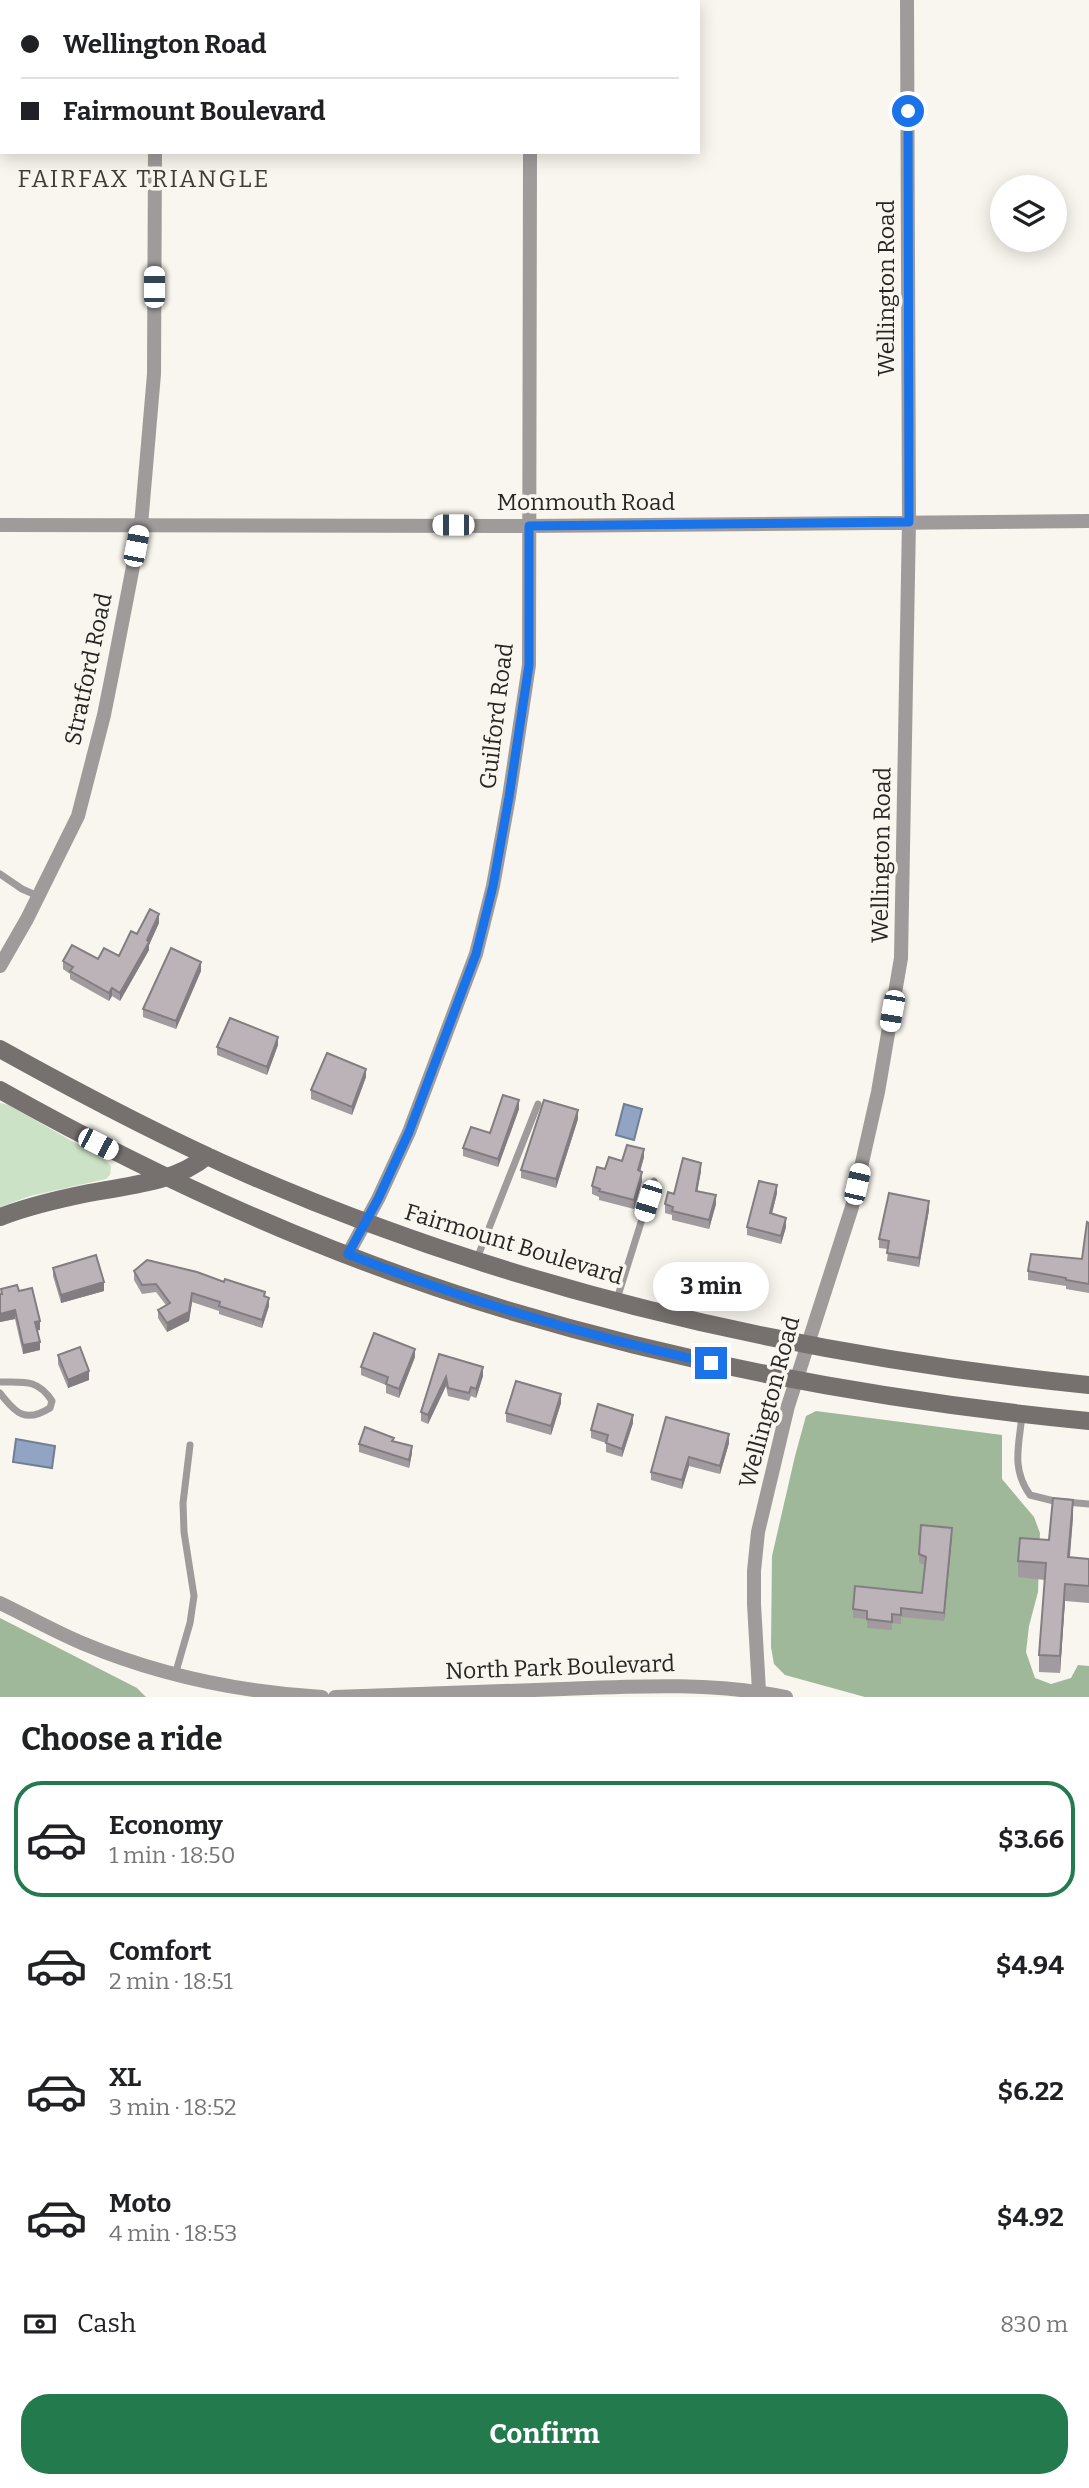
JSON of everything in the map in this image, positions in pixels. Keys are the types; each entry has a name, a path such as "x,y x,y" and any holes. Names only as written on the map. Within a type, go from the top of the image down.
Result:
{"main road":[{"name":"Fairmount Boulevard","path":"0,1049 120,1114 207,1156 365,1222 476,1261 616,1303 807,1346 947,1368 1089,1385"},
{"path":"0,1090 81,1135 168,1178 348,1254 448,1291 670,1354 796,1381 1022,1414 1089,1421"},
{"path":"0,1217 50,1201 168,1178 192,1168 207,1156"}],"street":[{"name":"Wellington Road","path":"759,1691 754,1604 758,1532 771,1470 796,1381 852,1207 878,1092 901,958 909,522 907,0"},
{"name":"Stratford Road","path":"0,966 78,817 104,715 141,525 154,374 155,154"},
{"name":"Guilford Road","path":"348,1254 400,1153 431,1079 476,954 493,886 509,797 529,665 530,154"},
{"name":"Monmouth Road","path":"0,525 529,526 1089,521"},
{"path":"0,1603 82,1643 175,1676 265,1693 322,1697"},
{"name":"North Park Boulevard","path":"335,1697 648,1686 759,1691 786,1697"}],"lane":[{"path":"0,874 38,896"},
{"path":"476,1261 538,1104"},
{"path":"616,1303 654,1181"},
{"path":"0,1382 28,1382 44,1388 52,1401 50,1408 38,1416 24,1416 10,1406 0,1393"},
{"path":"1022,1414 1017,1470 1030,1495 1089,1504"},
{"path":"175,1676 190,1623 194,1596 184,1532 183,1503 190,1445"}],"green space":[{"path":"0,1103 9,1105 105,1160 111,1166 110,1175 106,1179 30,1196 0,1207"},
{"path":"816,1411 1002,1435 1002,1479 1034,1517 1040,1533 1038,1592 1029,1626 1026,1652 1035,1678 1051,1684 1071,1678 1078,1665 1089,1666 1089,1697 865,1697 785,1675 774,1664 771,1647 772,1556 806,1416"},
{"path":"0,1618 137,1688 146,1697 0,1697"}],"water":[{"path":"624,1104 642,1109 634,1140 616,1135"},
{"path":"16,1439 55,1446 52,1468 13,1462"}],"building":[{"path":"150,909 159,914 147,940 149,942 120,993 112,988 109,993 70,971 73,967 63,961 72,945 98,959 104,948 119,956 131,931 137,934"},
{"path":"171,948 201,962 176,1021 143,1009"},
{"path":"230,1018 278,1037 267,1067 217,1047"},
{"path":"327,1053 366,1069 352,1107 311,1090"},
{"path":"503,1095 519,1100 498,1159 463,1148 471,1127 490,1133"},
{"path":"544,1100 578,1110 556,1179 521,1170"},
{"path":"627,1145 644,1149 638,1170 642,1172 634,1200 599,1191 600,1189 592,1186 597,1167 605,1169 609,1157 622,1161"},
{"path":"683,1158 701,1163 696,1191 716,1195 709,1220 672,1211 673,1207 665,1204 668,1192 674,1194"},
{"path":"759,1181 777,1185 770,1213 786,1218 781,1236 747,1227"},
{"path":"889,1193 929,1201 919,1258 887,1253 889,1241 879,1239"},
{"path":"1087,1222 1089,1284 1028,1271 1031,1254 1082,1259"},
{"path":"96,1255 104,1282 61,1295 53,1268"},
{"path":"147,1260 265,1292 264,1296 269,1298 262,1320 219,1306 220,1302 192,1293 189,1312 167,1323 158,1310 170,1303 156,1284 142,1285 134,1271"},
{"path":"17,1285 19,1291 32,1288 40,1321 35,1322 40,1342 23,1345 15,1310 0,1314 1,1289"},
{"path":"374,1333 415,1349 399,1389 386,1384 388,1377 361,1367"},
{"path":"80,1347 89,1371 68,1380 58,1355"},
{"path":"439,1354 483,1367 476,1389 471,1387 469,1393 448,1388 446,1377 428,1415 421,1412"},
{"path":"516,1381 561,1394 551,1426 506,1413"},
{"path":"598,1404 633,1415 622,1449 606,1443 608,1435 591,1430"},
{"path":"666,1417 729,1434 720,1466 689,1457 682,1480 651,1472"},
{"path":"365,1427 394,1438 392,1441 412,1446 409,1460 359,1444"},
{"path":"1053,1498 1073,1500 1068,1557 1089,1559 1089,1586 1065,1584 1060,1656 1039,1655 1046,1563 1018,1561 1020,1538 1049,1540"},
{"path":"921,1525 952,1528 944,1613 901,1608 901,1615 892,1614 892,1622 867,1619 867,1611 853,1609 855,1586 922,1593 926,1557 919,1554"}],"district":[{"name":"FAIRFAX TRIANGLE","path":"144,179"}],"route":[{"path":"711,1363 598,1336 506,1310 348,1254 391,1172 431,1079 476,954 493,886 529,665 529,526 909,522 908,111"}]}
